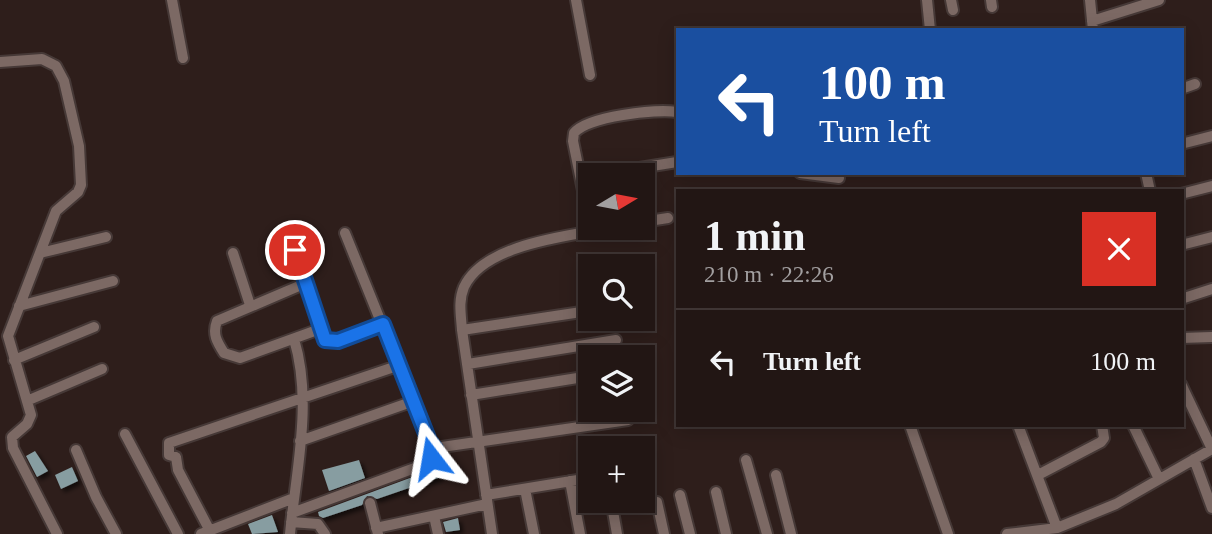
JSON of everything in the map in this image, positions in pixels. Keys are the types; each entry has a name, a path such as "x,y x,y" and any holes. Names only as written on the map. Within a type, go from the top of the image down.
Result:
{"street":[{"path":"172,0 183,58"},
{"path":"576,0 590,75"},
{"path":"927,0 930,28"},
{"path":"1090,0 1092,25 1159,0"},
{"path":"0,62 42,59 56,66 77,128 81,185 78,192 56,211 8,336 29,400 31,415 27,424 12,437 13,447 57,534"},
{"path":"1184,88 1195,84"},
{"path":"580,163 573,141 578,128 639,113 676,112"},
{"path":"1184,143 1212,136"},
{"path":"655,166 676,162"},
{"path":"816,175 839,178"},
{"path":"1184,193 1212,186"},
{"path":"655,220 668,218"},
{"path":"492,534 460,300 465,285 478,269 500,253 578,231"},
{"path":"345,233 429,441 435,449"},
{"path":"40,253 106,237"},
{"path":"1184,244 1212,237"},
{"path":"295,250 325,340 330,342 383,324"},
{"path":"233,253 250,305"},
{"path":"19,306 113,281"},
{"path":"306,283 217,321 214,330 224,353 240,358 320,329"},
{"path":"1184,298 1212,289"},
{"path":"462,330 578,313"},
{"path":"14,360 94,327"},
{"path":"1184,338 1212,337"},
{"path":"291,523 304,399 302,370 295,339"},
{"path":"468,364 616,340"},
{"path":"293,498 205,532 178,470 176,457 169,455 169,443 400,365"},
{"path":"29,400 102,369"},
{"path":"471,395 578,378"},
{"path":"1007,534 1057,528 1116,504 1212,449 1184,390"},
{"path":"300,441 414,401"},
{"path":"291,523 366,487 423,465 435,449 615,422"},
{"path":"912,427 948,534"},
{"path":"1019,427 1057,528"},
{"path":"1038,475 1101,442 1104,438 1102,427"},
{"path":"1137,427 1159,479"},
{"path":"125,434 178,534"},
{"path":"76,450 96,497 116,534"},
{"path":"1194,459 1212,508"},
{"path":"746,460 767,534"},
{"path":"776,475 791,534"},
{"path":"370,503 377,531 525,489 578,480"},
{"path":"570,481 580,534"},
{"path":"525,489 534,534"},
{"path":"716,492 726,534"},
{"path":"681,495 690,534"},
{"path":"657,502 664,534"},
{"path":"613,513 617,534"},
{"path":"434,516 438,534"},
{"path":"291,523 318,524 325,534"}],"building":[{"path":"35,451 48,471 37,477 26,456"},
{"path":"359,460 365,478 329,491 322,470"},
{"path":"437,465 441,477 377,499 367,496 362,505 323,518 319,516 318,512 426,472"},
{"path":"72,467 78,481 61,489 55,475"},
{"path":"272,515 278,532 252,534 248,524"},
{"path":"458,518 460,530 446,532 443,522"}],"route":[{"path":"295,250 325,340 338,341 383,324 429,441 435,449 431,458"}]}
